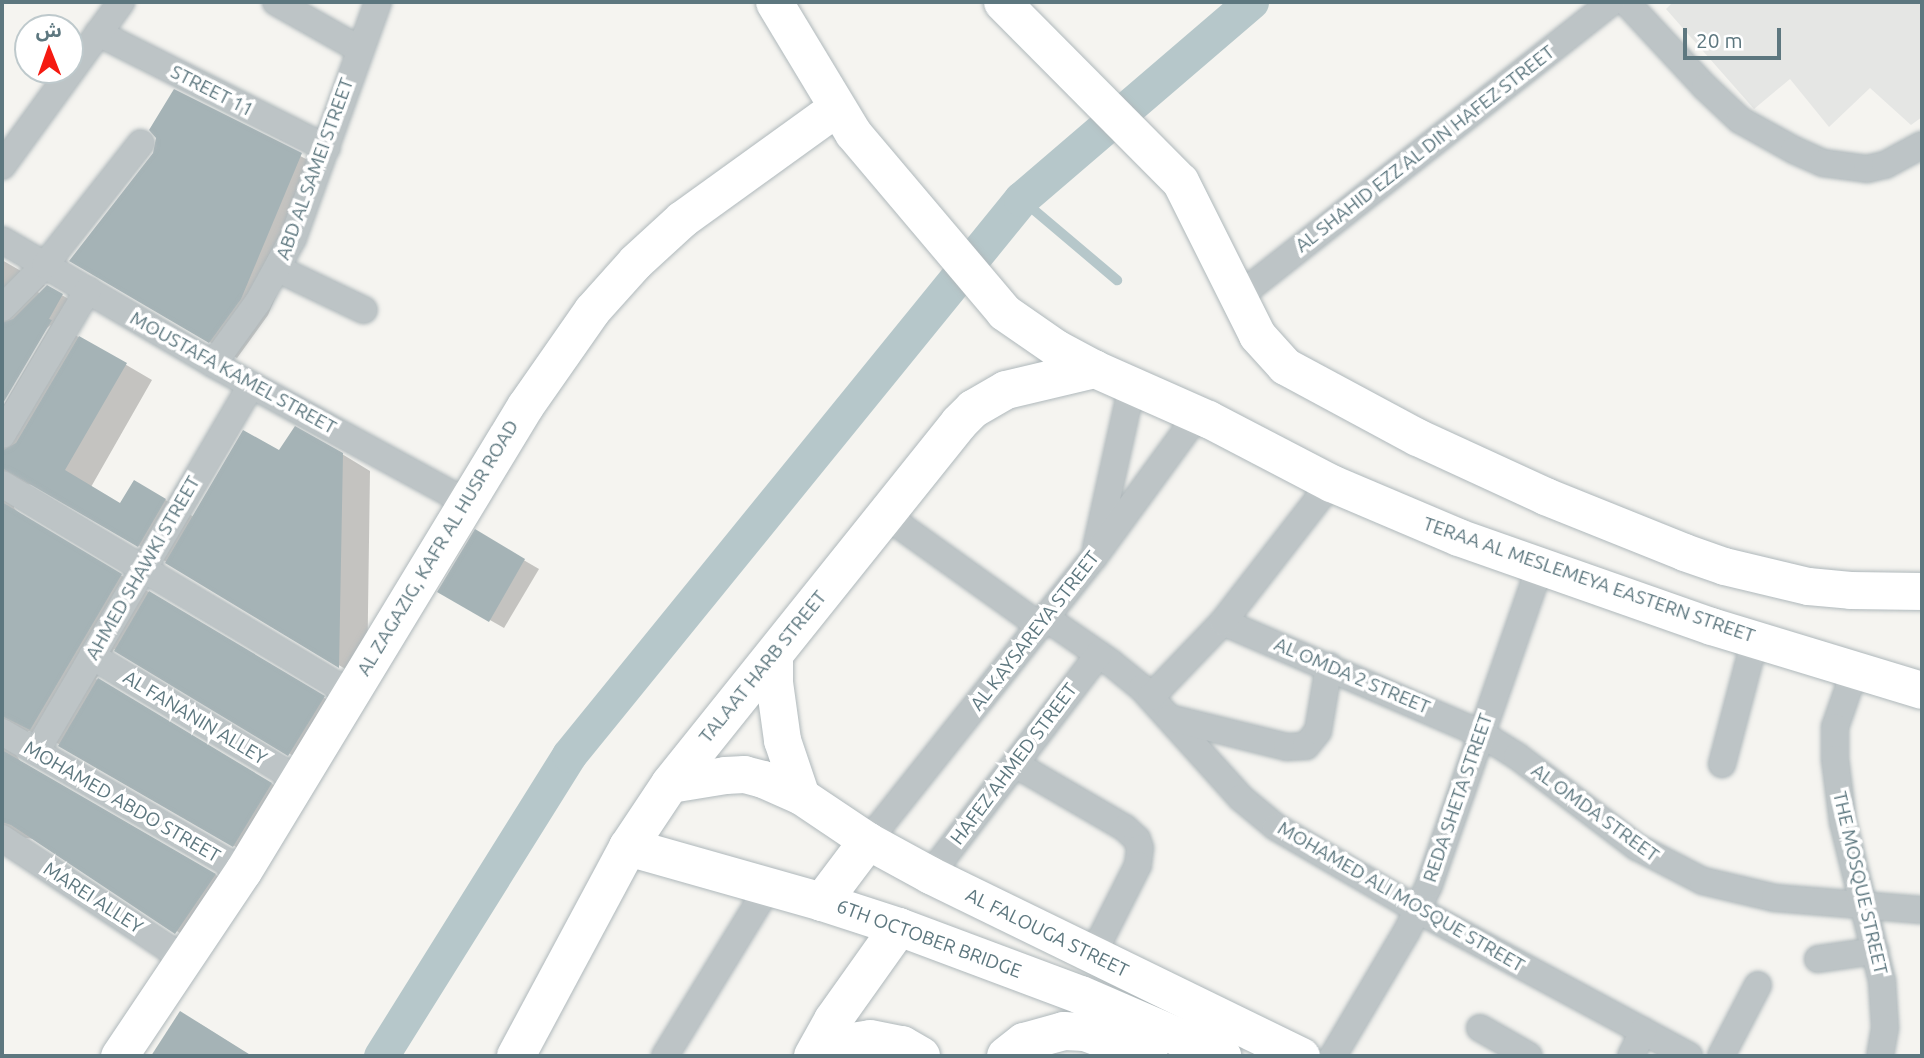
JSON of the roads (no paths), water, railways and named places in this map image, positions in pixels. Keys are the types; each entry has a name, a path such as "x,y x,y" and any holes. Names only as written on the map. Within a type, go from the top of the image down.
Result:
{"main road":[{"name":"TALAAT HARB STREET","path":"516,1056 628,847 670,784 960,423 989,398 1025,384 1095,369"},
{"path":"822,902 868,841"},
{"name":"6TH OCTOBER BRIDGE","path":"628,847 822,902 899,927 1081,995 1222,1056"},
{"path":"816,1056 833,1020 899,927"},
{"path":"1006,1056 1024,1042 1064,1031 1085,1032 1149,1056"},
{"path":"816,1056 839,1044 870,1039 902,1045 921,1056"}],"street":[{"path":"2,166 121,2"},
{"path":"276,2 359,49"},
{"name":"ABD AL SAMEI STREET","path":"213,364 237,334 278,269 293,238 378,2"},
{"name":"TERAA AL MESLEMEYA EASTERN STREET","path":"774,2 844,121 1004,312 1052,346 1331,483 1458,537 1755,639 1922,690"},
{"name":"AL SHAHID EZZ AL DIN HAFEZ STREET","path":"1238,297 1612,2"},
{"path":"1626,2 1705,87 1740,120 1794,150 1823,163 1867,169 1885,165 1922,145"},
{"path":"1004,4 1180,181 1257,335 1284,366 1416,438 1545,496 1684,552 1766,577 1850,590 1922,591"},
{"name":"STREET 11","path":"98,33 327,148"},
{"name":"AL ZAGAZIG, KAFR AL HUSR ROAD","path":"119,1056 243,872 466,502 554,361 592,310 635,262 682,219 844,121"},
{"path":"2,308 45,265 141,143"},
{"name":"MOUSTAFA KAMEL STREET","path":"2,240 213,364 466,502"},
{"path":"278,269 364,310"},
{"path":"2,435 88,290"},
{"name":"AHMED SHAWKI STREET","path":"36,752 251,385"},
{"path":"1094,556 1132,385"},
{"name":"AL KAYSAREYA STREET","path":"868,841 1043,622 1197,416"},
{"path":"1151,697 1223,622 1331,483"},
{"path":"2,484 350,693"},
{"name":"MOHAMED ALI MOSQUE STREET","path":"885,516 1043,622 1099,654 1151,697 1241,798 1276,827 1418,910 1689,1056"},
{"name":"REDA SHETA STREET","path":"1333,1056 1418,910 1540,567"},
{"name":"AL OMDA 2 STREET","path":"1223,622 1480,733"},
{"path":"1722,764 1755,639"},
{"path":"774,653 774,682 782,740 801,796"},
{"name":"HAFEZ AHMED STREET","path":"930,875 1099,654"},
{"name":"AL FANANIN ALLEY","path":"92,656 298,780"},
{"path":"1170,718 1287,747 1306,746 1318,731 1329,666"},
{"name":"THE MOSQUE STREET","path":"1855,670 1835,727 1835,759 1843,822 1875,951 1885,1004 1880,1056"},
{"name":"MOHAMED ABDO STREET","path":"2,732 243,872"},
{"name":"AL OMDA STREET","path":"1480,733 1517,756 1637,847 1703,881 1775,898 1922,910"},
{"path":"1014,764 1125,828 1137,839 1140,848 1138,865 1092,956"},
{"name":"AL FALOUGA STREET","path":"670,784 744,774 801,796 868,841 930,875 1301,1056"},
{"name":"MAREI ALLEY","path":"2,838 184,959"},
{"path":"666,1056 768,887"},
{"path":"1818,959 1875,951"},
{"path":"1721,1056 1758,985"},
{"path":"1480,1028 1529,1056"},
{"path":"1631,1056 1643,1031"}],"waterway":[{"path":"381,1056 569,755 1021,199 1251,2"},
{"path":"1021,199 1117,280"}]}
